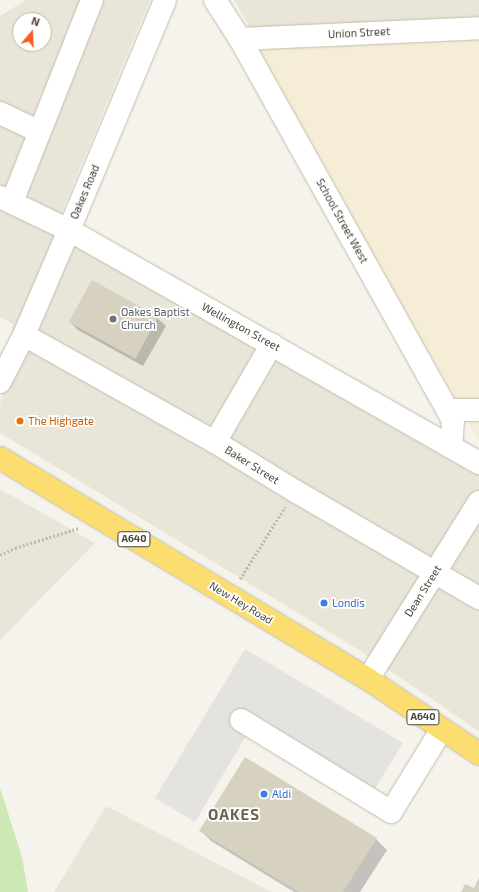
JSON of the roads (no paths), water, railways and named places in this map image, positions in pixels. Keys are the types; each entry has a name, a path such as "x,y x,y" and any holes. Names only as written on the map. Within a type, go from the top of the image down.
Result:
{"highway":[{"name":"New Hey Road","path":"0,458 368,679 479,754"}],"street":[{"path":"6,199 40,132 92,0"},
{"name":"Oakes Road","path":"0,382 24,335 165,0"},
{"name":"School Street West","path":"215,0 240,39 454,420 451,447"},
{"name":"Union Street","path":"240,39 479,28"},
{"path":"0,113 40,132"},
{"name":"Wellington Street","path":"6,199 69,230 479,463"},
{"name":"Baker Street","path":"24,335 215,442 295,491 479,598"},
{"path":"215,442 272,344"},
{"path":"448,410 479,410"},
{"name":"Dean Street","path":"368,679 479,502"},
{"path":"241,720 391,812 442,729"}],"place":[{"name":"Oakes Baptist Church","path":"113,319"},
{"name":"The Highgate","path":"20,421"},
{"name":"Londis","path":"324,603"},
{"name":"Aldi","path":"264,794"}],"district":[{"name":"OAKES","path":"234,815"}]}
